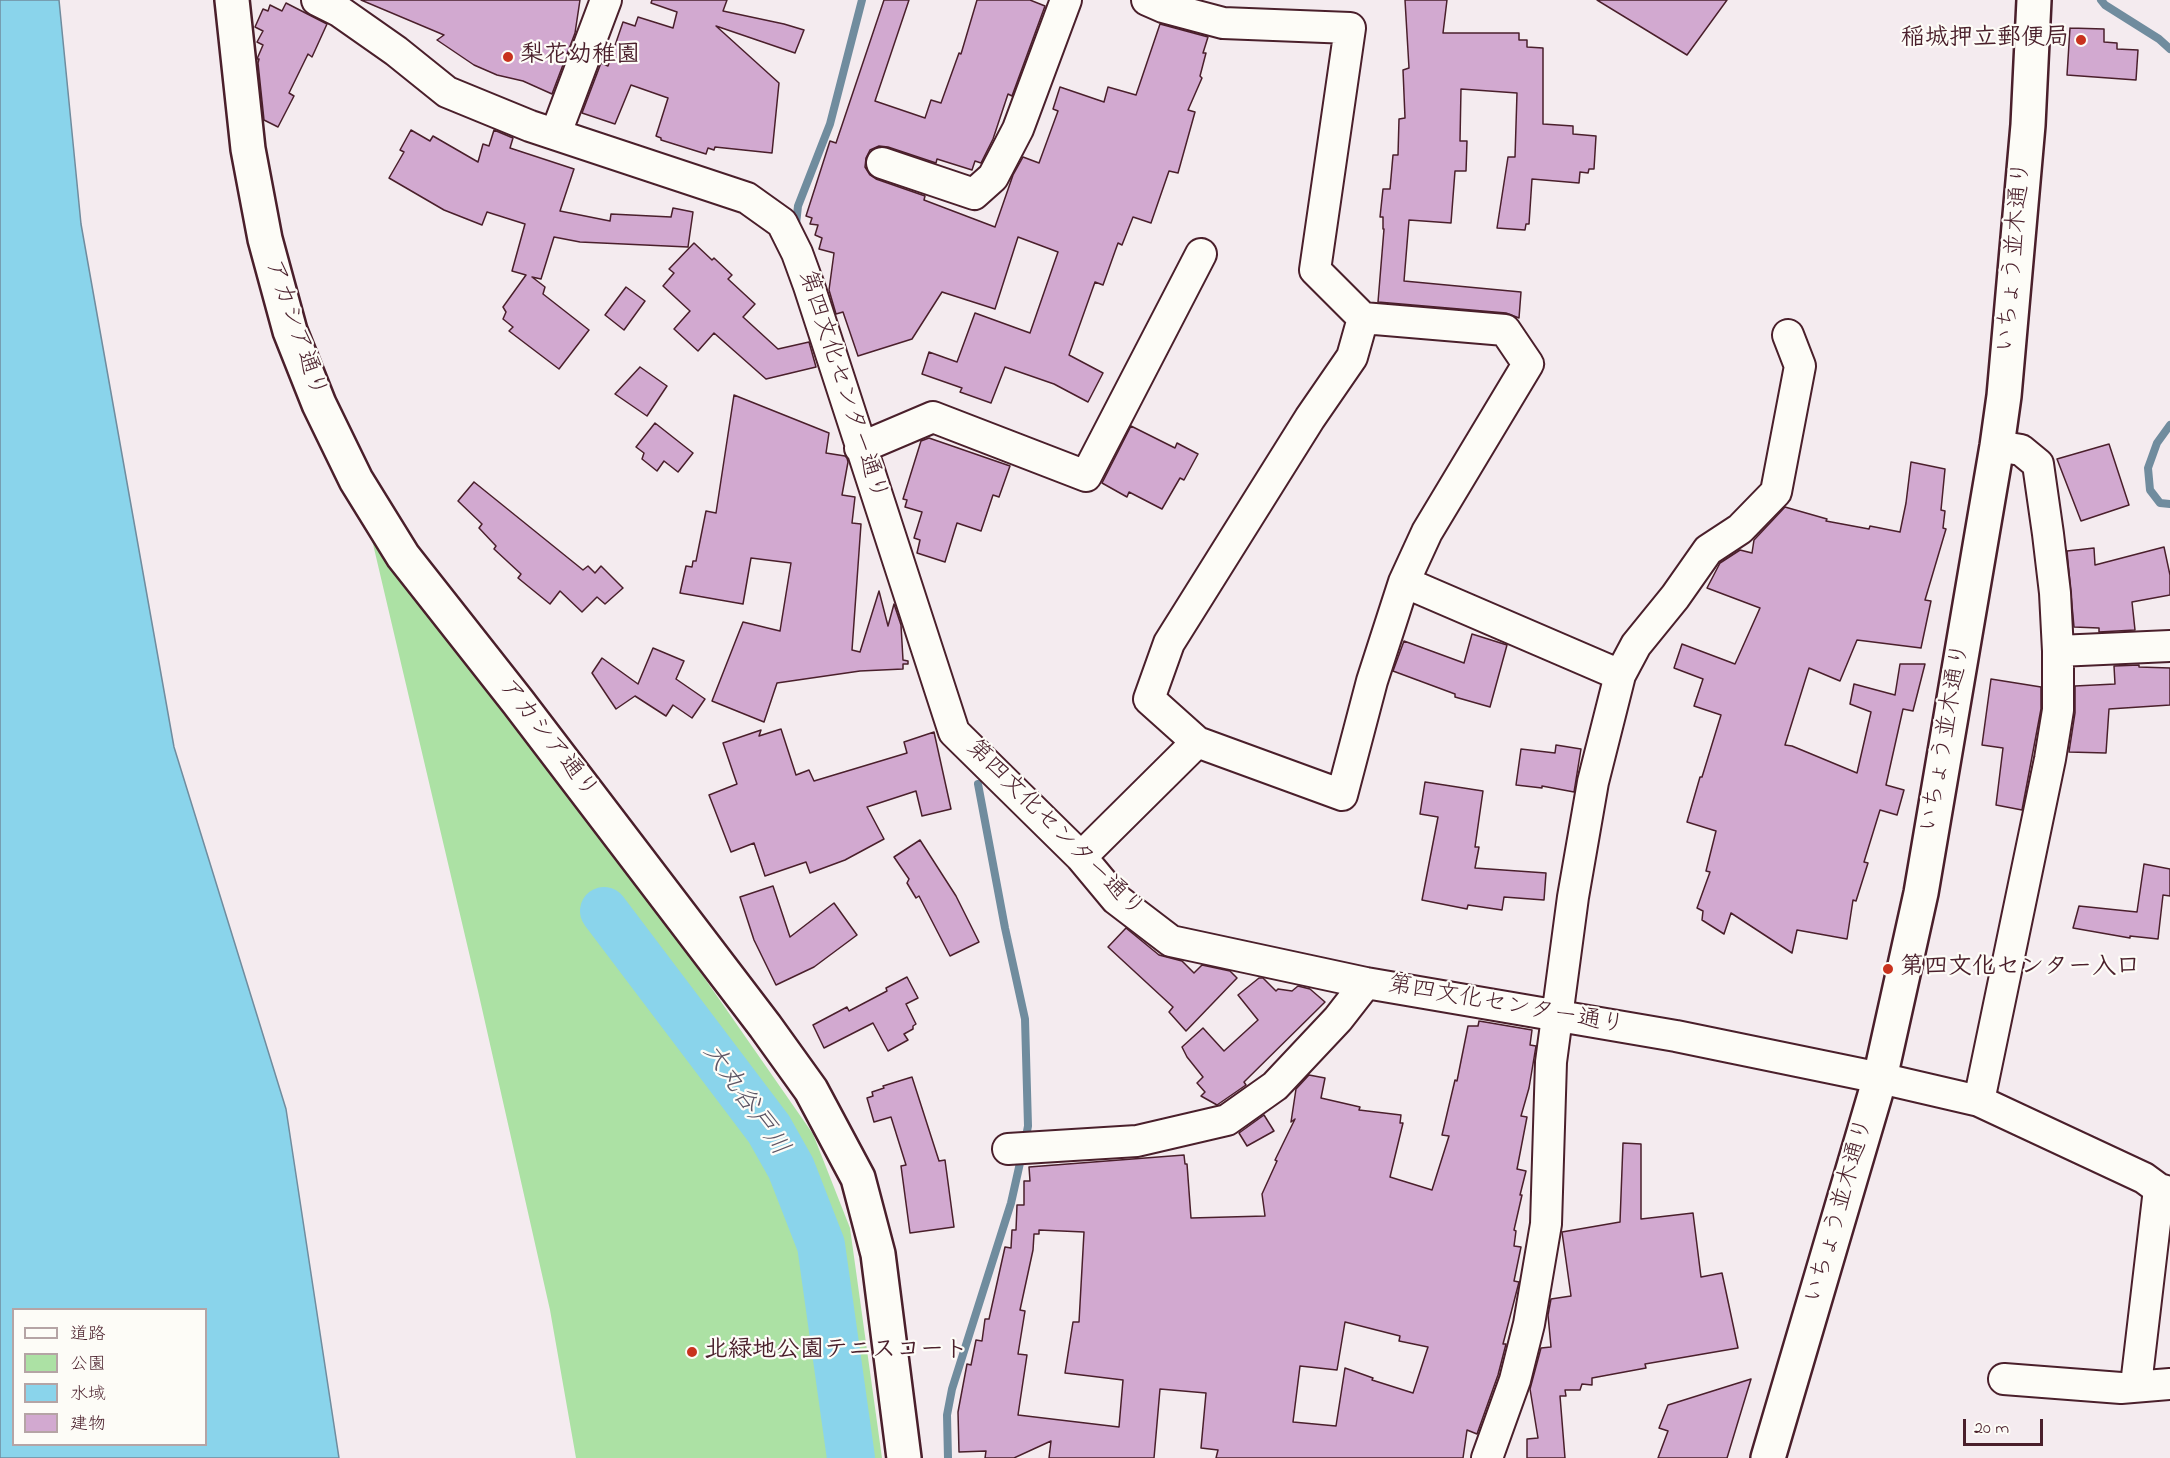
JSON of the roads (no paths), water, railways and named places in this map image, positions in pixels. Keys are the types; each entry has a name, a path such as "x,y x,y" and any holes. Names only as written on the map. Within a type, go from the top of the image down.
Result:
{"street":[{"name":"アカシア通り","path":"232,0 248,149 265,240 290,331 319,404 356,480 403,556 518,702 765,1026 811,1090 858,1178 878,1254 904,1458"},
{"name":"第四文化センター通り","path":"317,0 339,11 447,92 530,126 747,198 782,223 797,253 809,286 954,732 1081,857 1116,899 1171,941 1366,983 1676,1036 1979,1101 2144,1178 2164,1191"},
{"path":"556,133 606,0"},
{"path":"882,163 974,194 987,183 993,177 1018,129 1066,0"},
{"path":"1147,0 1163,7 1222,23 1350,28 1315,270 1364,318 1504,330 1528,364 1427,532 1404,582 1372,681 1342,795 1197,742 1149,699 1169,643 1310,418 1352,357 1364,318"},
{"name":"いちょう並木通り","path":"1768,1458 1880,1078 1921,893 2004,396 2028,125 2034,0"},
{"path":"860,447 933,417 1086,476 1201,254"},
{"path":"1487,1458 1515,1380 1529,1324 1546,1224 1551,1062 1573,897 1593,782 1620,675 1636,645 1675,597 1708,550 1740,529 1776,492 1800,366 1788,335"},
{"path":"1979,1101 2050,759 2058,710 2058,651 2050,546 2038,464 2021,450 1997,447"},
{"path":"1404,582 1620,675"},
{"path":"2058,651 2170,646"},
{"path":"1081,857 1197,742"},
{"path":"1008,1149 1137,1141 1227,1120 1275,1086 1338,1019 1366,983"},
{"path":"2136,1385 2164,1191"},
{"path":"2004,1379 2121,1388 2170,1384"}],"water":[{"path":"0,0 59,0 81,224 174,747 286,1109 339,1458 0,1458"}],"waterway":[{"path":"798,229 796,224 798,206 830,124 862,0"},
{"path":"2101,0 2170,49"},
{"path":"2170,425 2157,443 2148,468 2150,490 2160,503 2170,504"},
{"path":"978,784 1025,1019 1028,1126 1025,1142"},
{"name":"大丸谷戸川","path":"604,911 769,1129 791,1168 821,1245 851,1458"},
{"path":"948,1458 947,1415 952,1389 1011,1203 1022,1154"}],"place":[{"name":"稲城押立郵便局","path":"2081,40"},
{"name":"梨花幼稚園","path":"508,57"},
{"name":"第四文化センター入口","path":"1888,969"},
{"name":"北緑地公園テニスコート","path":"692,1352"}]}
